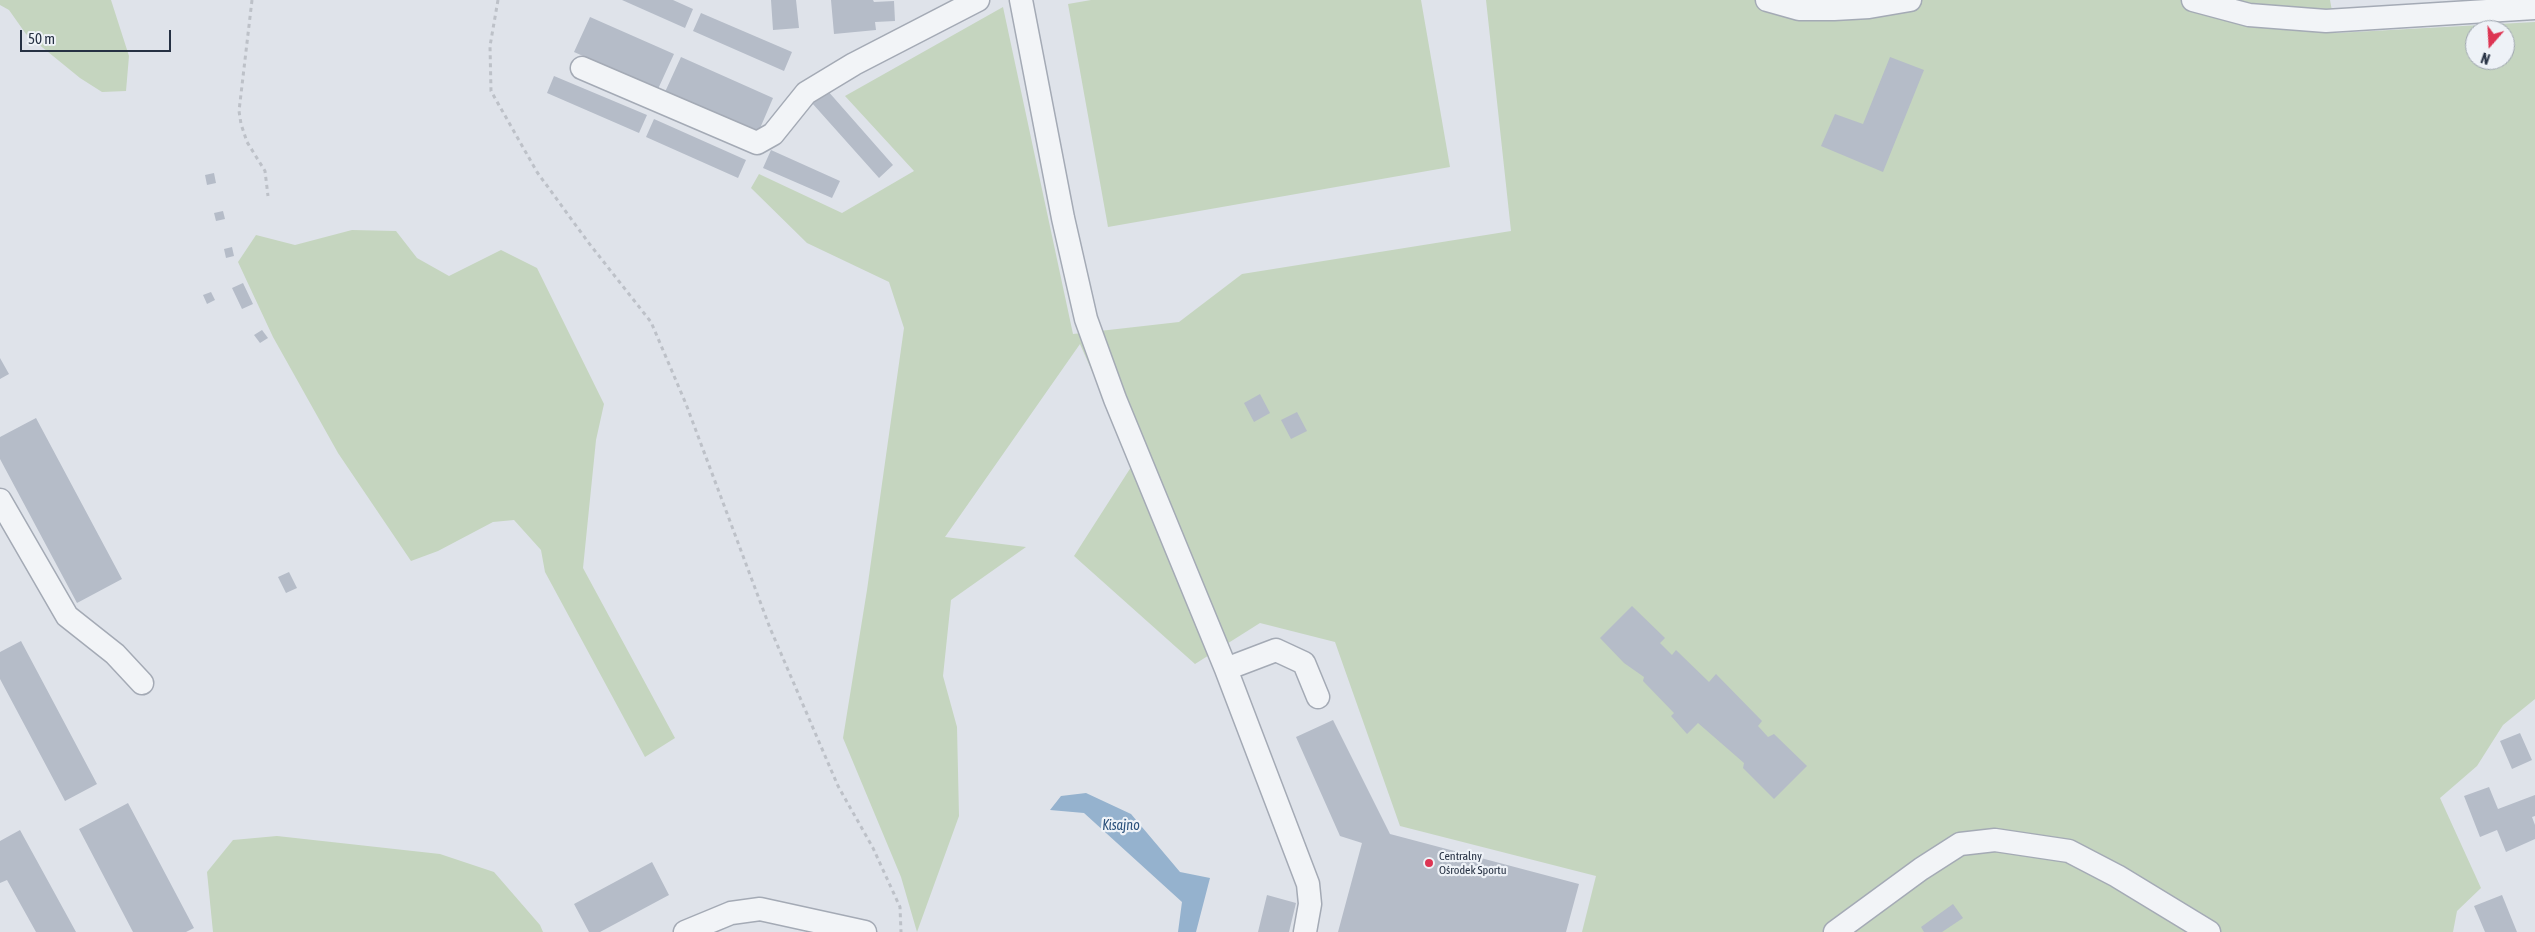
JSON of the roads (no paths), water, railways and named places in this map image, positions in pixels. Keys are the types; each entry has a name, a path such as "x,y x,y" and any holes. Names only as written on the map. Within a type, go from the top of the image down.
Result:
{"lane":[{"path":"582,68 757,143 773,134 806,94 854,64 978,0"},
{"path":"1022,0 1063,218 1086,319 1115,399 1226,669 1308,884 1310,904 1305,932"},
{"path":"1767,0 1799,9 1834,10 1869,7 1910,0"},
{"path":"2193,0 2249,15 2326,21 2535,8"},
{"path":"0,500 8,532 67,616 115,654 142,683"},
{"path":"1226,669 1276,650 1304,663 1318,697"},
{"path":"1835,932 1921,869 1960,844 1994,840 2070,851 2117,876 2209,932"},
{"path":"685,932 730,913 760,909 866,932"}],"water":[{"name":"Kisajno","path":"1086,793 1131,814 1180,872 1210,878 1196,932 1178,932 1182,902 1084,813 1050,810 1061,796"}],"place":[{"name":"Centralny Ośrodek Sportu","path":"1429,863"}]}
